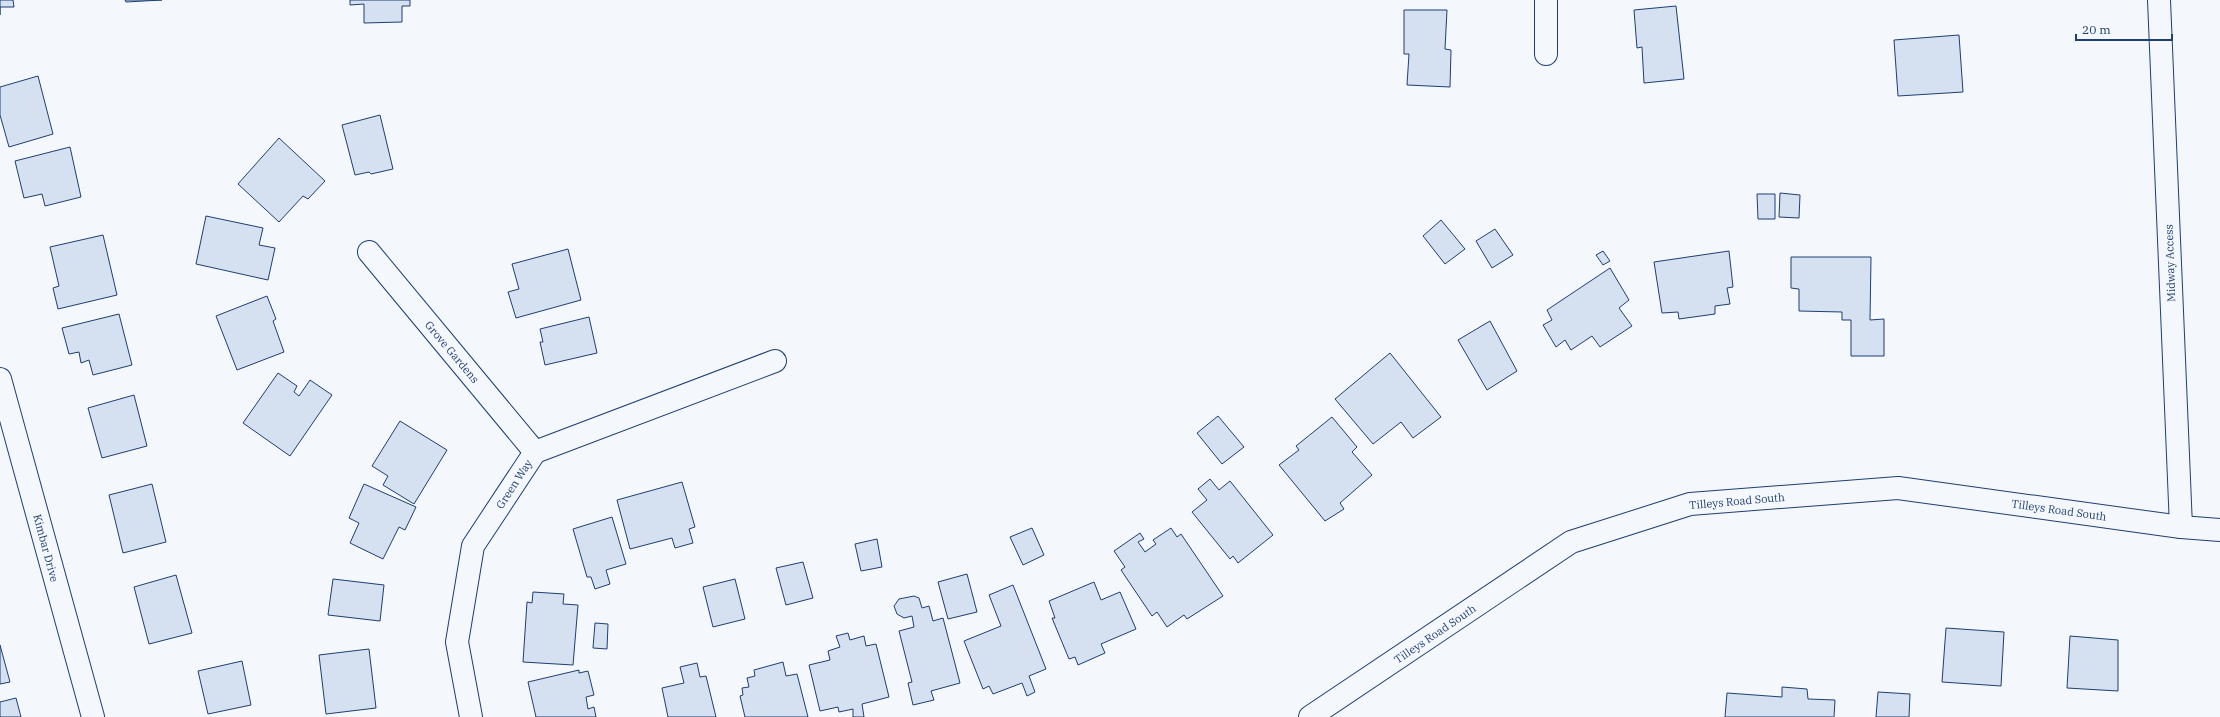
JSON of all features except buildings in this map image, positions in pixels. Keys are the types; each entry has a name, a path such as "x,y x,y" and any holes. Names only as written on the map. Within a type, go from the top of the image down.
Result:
{"street":[{"path":"1546,0 1546,54"},
{"name":"Midway Access","path":"2159,0 2181,526"},
{"name":"Grove Gardens","path":"368,252 535,452"},
{"name":"Green Way","path":"471,717 457,642 473,546 535,452 775,361"},
{"name":"Kimbar Drive","path":"0,379 93,717"},
{"name":"Tilleys Road South","path":"1310,717 1571,542 1690,504 1898,488 2220,530"}]}
